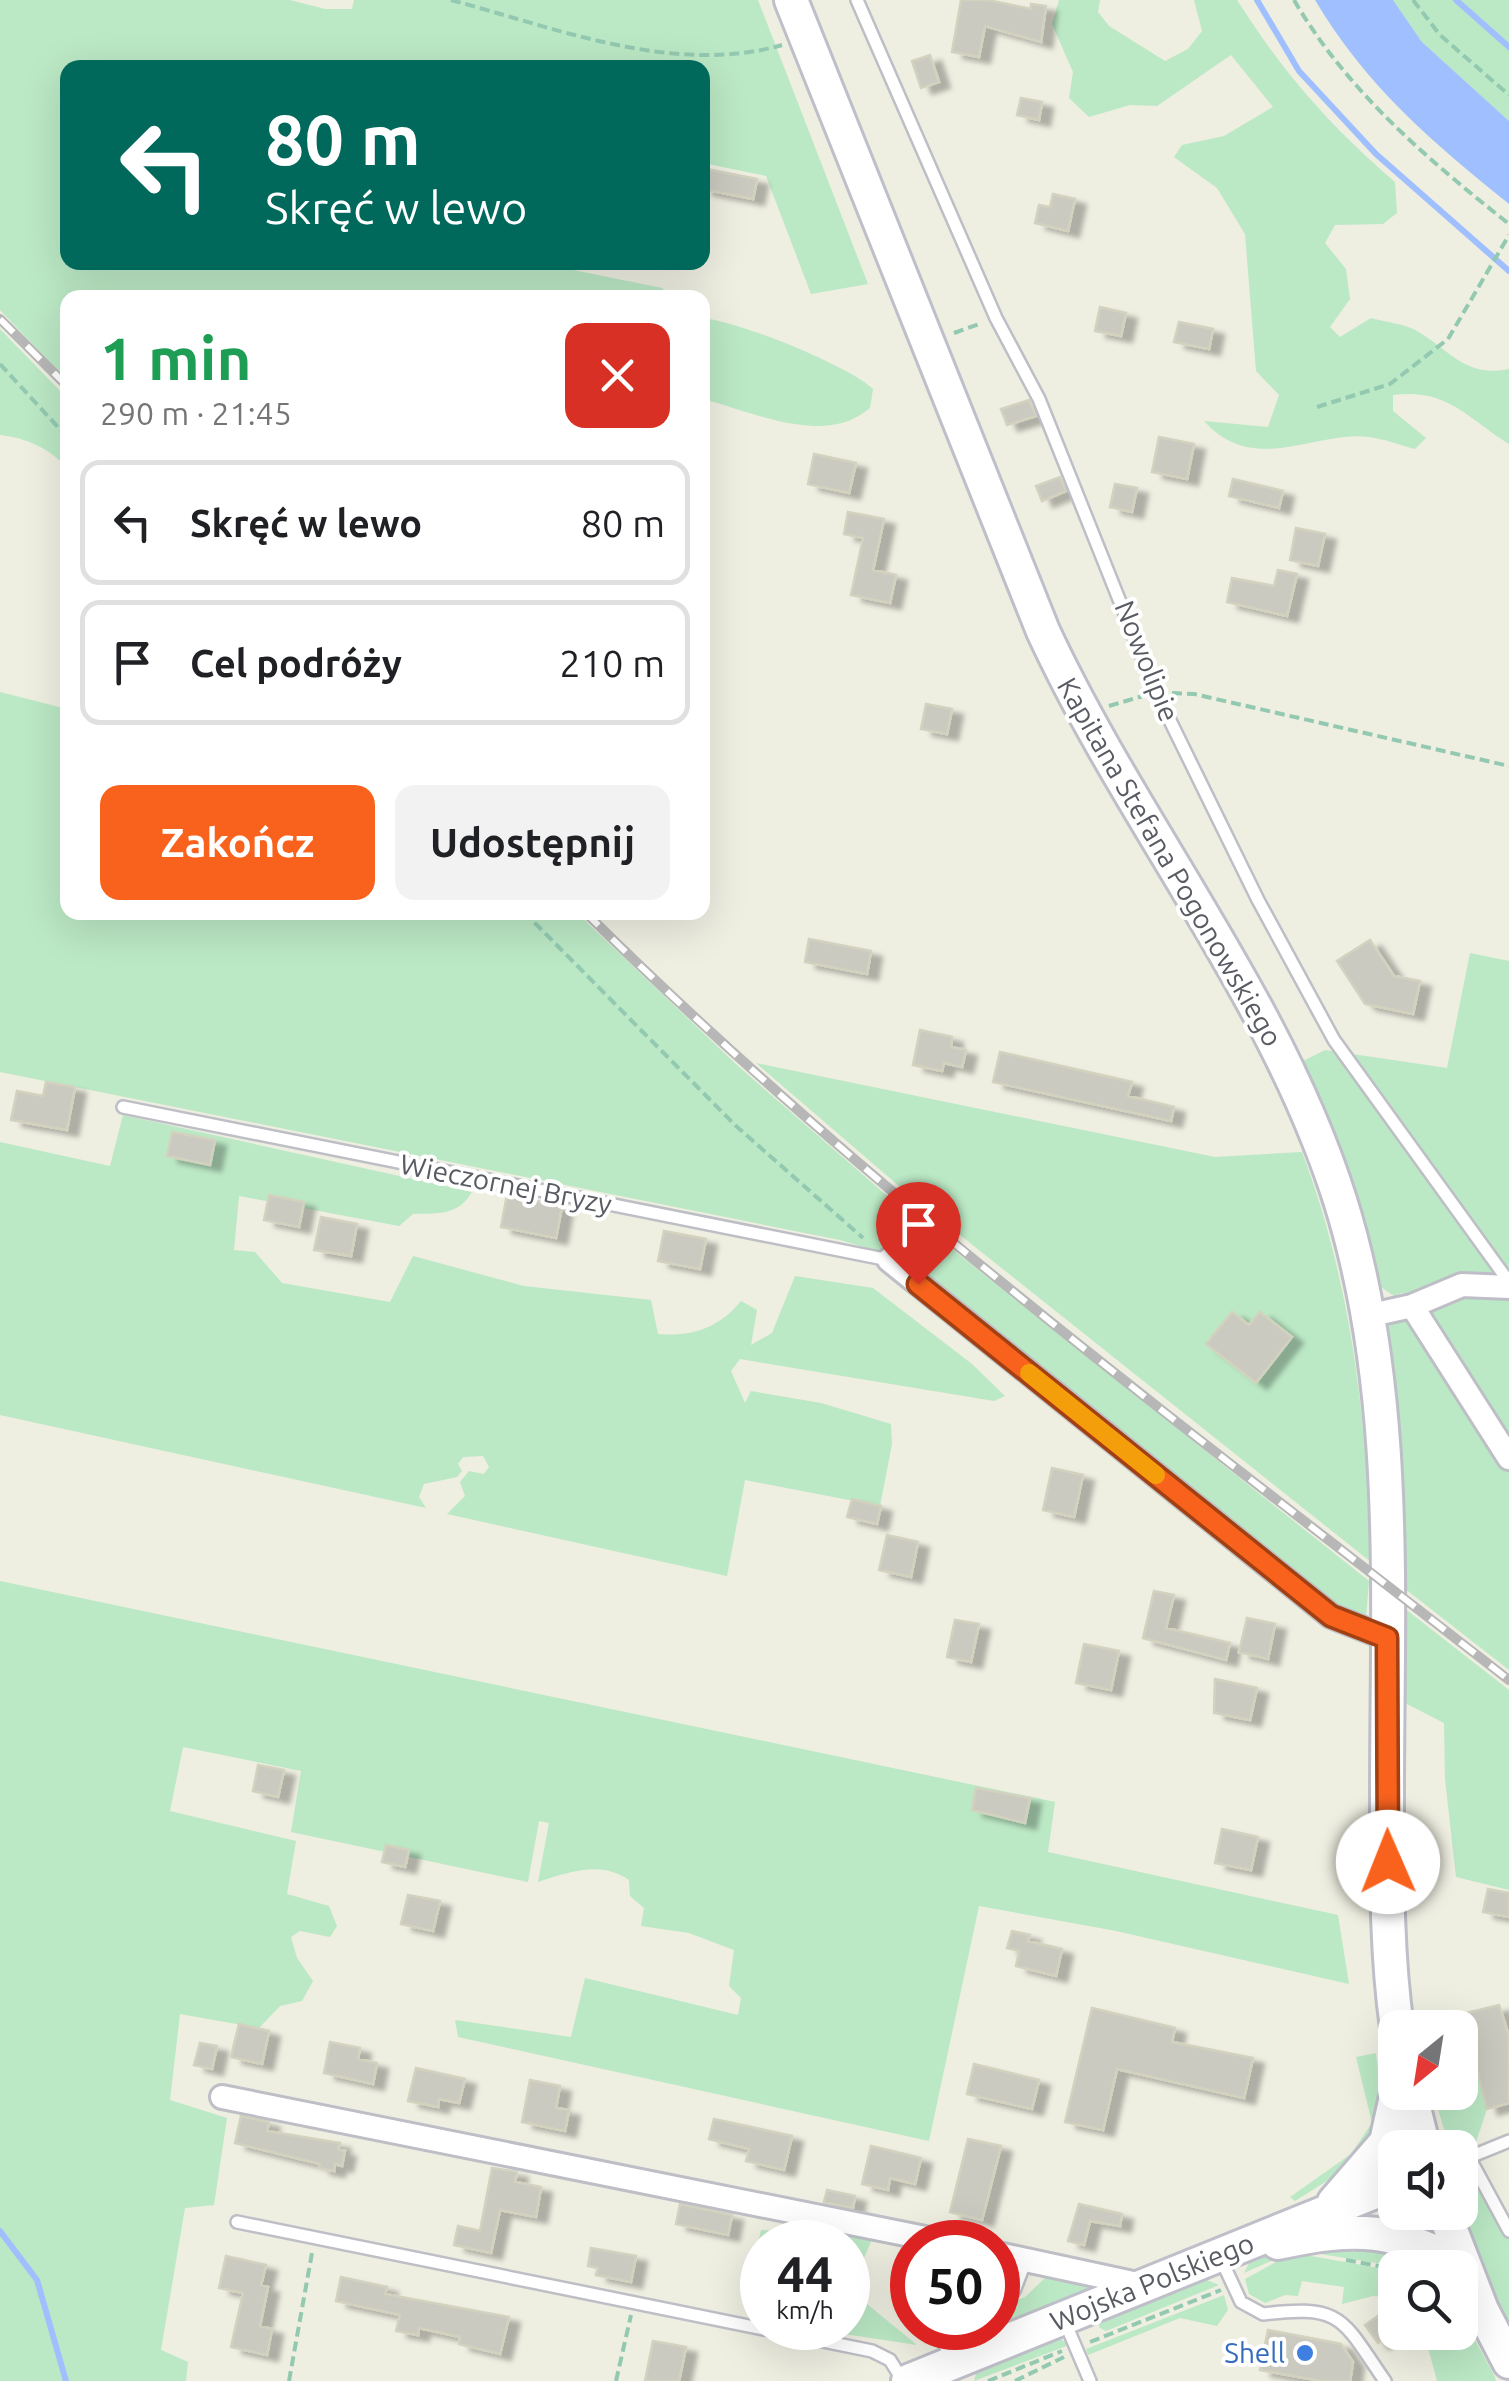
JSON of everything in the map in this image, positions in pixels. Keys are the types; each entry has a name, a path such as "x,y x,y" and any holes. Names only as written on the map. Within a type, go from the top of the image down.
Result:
{"main road":[{"name":"Kapitana Stefana Pogonowskiego","path":"795,1 806,38 1043,631 1081,714 1250,997 1302,1097 1340,1201 1367,1316 1386,1494 1387,1638"},
{"path":"1387,1638 1388,1907 1396,2010"},
{"path":"1327,2208 1386,2142 1394,2110"},
{"name":"Wojska Polskiego","path":"1020,2334 1070,2332 1146,2286 1226,2270 1327,2208 1378,2190"},
{"path":"1390,2233 1394,2230"},
{"path":"1226,2270 1314,2236 1390,2233 1432,2250"},
{"path":"1478,2297 1509,2362"},
{"name":"Wojska Polskiego","path":"906,2381 931,2350"}],"street":[{"path":"889,1260 1331,1616 1387,1638"},
{"name":"Nowolipie","path":"1367,1316 1412,1306 1462,1285 1509,1284"},
{"path":"1412,1306 1509,1458"},
{"path":"222,2098 890,2231"},
{"path":"1020,2259 1146,2286"}],"lane":[{"name":"Nowolipie","path":"857,0 996,318 1047,417 1156,692 1258,900 1334,1040 1509,1284"},
{"name":"Wieczornej Bryzy","path":"123,1107 889,1260"},
{"path":"1478,2154 1509,2141"},
{"path":"1478,2180 1509,2231"},
{"path":"237,2222 634,2306 872,2350 890,2360 906,2381"},
{"path":"1020,2275 1026,2260"},
{"path":"1226,2270 1242,2302 1263,2314 1292,2307 1333,2316 1346,2325 1386,2381"},
{"path":"1070,2332 1090,2381"},
{"path":"1508,2381 1509,2362"}],"path":[{"path":"451,0 574,33 693,58 747,55 806,38"},
{"path":"1294,0 1372,104 1419,150 1509,224"},
{"path":"1413,0 1440,36 1509,95"},
{"path":"1318,407 1390,384 1448,340 1488,264 1509,235"},
{"path":"926,342 996,318"},
{"path":"0,364 60,429"},
{"path":"1081,714 1156,692 1194,694 1509,766"},
{"path":"532,920 736,1126 889,1260"},
{"path":"289,2381 315,2238"},
{"path":"988,2381 1070,2332 1226,2270"},
{"path":"616,2381 634,2306"},
{"path":"1014,2381 1047,2368 1070,2332"}],"green space":[{"path":"0,0 290,0 325,9 352,9 354,0 758,0 868,284 811,294 766,176 710,164 710,60 60,60 60,270 573,270 664,290 60,290 60,373 0,310"},
{"path":"1059,0 1100,0 1098,12 1109,26 1165,61 1188,49 1202,31 1194,0 1237,0 1309,97 1395,182 1397,213 1383,224 1335,225 1325,243 1346,269 1350,299 1330,327 1340,337 1371,318 1395,323 1417,331 1469,366 1494,371 1509,369 1509,444 1456,407 1412,394 1393,395 1393,411 1426,438 1415,449 1375,438 1349,437 1264,449 1243,446 1223,437 1204,421 1268,427 1279,395 1256,371 1245,234 1217,188 1174,157 1182,145 1224,136 1273,107 1231,55 1157,106 1130,105 1089,117 1069,98 1073,72 1052,24"},
{"path":"1393,0 1509,0 1509,121 1422,42"},
{"path":"710,319 765,335 817,357 873,389 870,408 832,425 811,426 710,401"},
{"path":"0,329 60,391 60,462 37,445 0,435"},
{"path":"0,692 60,707 60,920 584,920 738,1066 908,1214 1369,1581 1366,1617 1350,1616 894,1256 840,1240 0,1072"},
{"path":"1470,953 1509,961 1509,1670 1404,1588 1399,1424 1387,1324 1413,1297 1402,1293 1394,1296 1381,1287 1351,1180 1303,1061 1325,1050 1447,1068"},
{"path":"756,1063 1215,1157 1302,1152 1333,1252 1354,1354 1366,1457 1371,1562 906,1192"},
{"path":"123,1115 472,1192 454,1209 413,1214 399,1226 239,1196 234,1250 255,1252 282,1283 390,1302 413,1256 524,1286 651,1300 658,1334 704,1329 724,1318 741,1301 757,1310 751,1345 772,1333 795,1276 873,1288 972,1364 1005,1396 994,1401 740,1359 731,1371 745,1403 751,1391 821,1403 891,1424 892,1444 880,1506 745,1480 727,1576 447,1514 465,1496 460,1482 469,1471 484,1474 489,1467 483,1456 463,1457 458,1464 462,1471 457,1477 424,1484 419,1497 426,1508 0,1415 0,1142 110,1166"},
{"path":"0,1581 1055,1802 1048,1852 1338,1915 1349,1984 1116,1931 979,1906 929,2141 458,2037 455,2020 571,2037 585,1978 738,2015 741,1998 729,1986 734,1950 689,1933 641,1926 644,1908 630,1896 629,1880 607,1870 584,1870 538,1882 549,1823 539,1821 528,1882 291,1832 301,1771 183,1747 170,1811 296,1841 287,1894 329,1906 337,1926 330,1937 300,1931 291,1937 297,1958 313,1981 302,2001 280,2006 259,2028 180,2014 170,2100 227,2118 214,2205 185,2208 161,2350 188,2362 186,2381 0,2381"},
{"path":"1404,1608 1509,1690 1509,1890 1456,1877 1445,1779 1444,1723 1405,1703"},
{"path":"1376,2053 1378,2110 1383,2114 1360,2160 1295,2201 1290,2197 1351,2154 1372,2123 1356,2057"},
{"path":"1478,2073 1487,2109 1478,2136 1478,2130 1444,2130 1438,2110 1478,2110"},
{"path":"1478,2191 1509,2239 1509,2328 1484,2273 1469,2230 1478,2230"},
{"path":"1394,2243 1407,2250 1378,2250 1378,2263 1296,2250 1244,2273 1250,2261 1280,2250"},
{"path":"1300,2254 1378,2268 1378,2296 1342,2304 1344,2287 1302,2281 1298,2296 1285,2295 1265,2303 1249,2294 1245,2279 1287,2256"},
{"path":"1049,2274 1084,2281 1089,2289 1020,2319 1020,2299"},
{"path":"1199,2277 1219,2285 1106,2331 1100,2328 1095,2316"},
{"path":"1224,2295 1228,2310 1217,2326 1180,2318 1088,2355 1086,2349"},
{"path":"870,2306 890,2323 890,2341 870,2338"},
{"path":"1058,2337 1069,2345 974,2381 978,2366"},
{"path":"1478,2345 1496,2381 1437,2381 1429,2350 1478,2350"}],"water":[{"path":"1315,0 1393,0 1422,42 1509,121 1509,204 1402,111 1356,60"}],"building":[{"path":"961,0 988,0 1031,9 1031,4 1046,6 1041,42 985,26 979,57 952,52"},
{"path":"930,55 939,82 921,88 912,61"},
{"path":"1021,98 1042,102 1039,120 1017,115"},
{"path":"710,170 757,179 753,199 710,191"},
{"path":"1053,194 1075,199 1068,231 1035,223 1039,205 1050,207"},
{"path":"1100,307 1126,313 1121,336 1095,331"},
{"path":"1179,322 1213,329 1209,349 1174,342"},
{"path":"1029,400 1036,416 1007,425 1001,409"},
{"path":"1159,437 1194,444 1187,479 1152,472"},
{"path":"814,454 856,463 849,493 808,484"},
{"path":"1060,477 1066,491 1042,501 1036,486"},
{"path":"1233,479 1283,491 1279,508 1229,496"},
{"path":"1115,484 1137,488 1132,512 1110,507"},
{"path":"848,512 884,519 873,570 896,575 890,603 851,595 863,538 844,534"},
{"path":"1296,528 1325,534 1318,566 1290,560"},
{"path":"1278,570 1297,574 1287,616 1227,602 1232,578 1274,586"},
{"path":"926,704 952,709 947,734 921,729"},
{"path":"809,939 871,951 867,974 805,962"},
{"path":"1370,940 1394,976 1420,981 1413,1014 1365,1004 1337,961"},
{"path":"920,1030 952,1037 951,1047 966,1050 962,1067 944,1063 942,1071 913,1065"},
{"path":"1000,1052 1132,1082 1128,1096 1174,1107 1171,1121 993,1082"},
{"path":"46,1082 75,1087 67,1130 11,1120 17,1091 43,1096"},
{"path":"172,1132 215,1140 210,1165 167,1156"},
{"path":"269,1195 304,1202 299,1227 264,1220"},
{"path":"507,1195 562,1206 556,1238 501,1227"},
{"path":"321,1217 357,1224 351,1256 314,1250"},
{"path":"664,1231 706,1239 700,1269 658,1261"},
{"path":"1232,1312 1249,1325 1260,1312 1292,1337 1256,1383 1206,1344"},
{"path":"1052,1468 1083,1475 1074,1517 1043,1510"},
{"path":"852,1499 881,1506 877,1524 847,1517"},
{"path":"887,1535 918,1542 911,1577 879,1570"},
{"path":"1154,1591 1174,1595 1166,1628 1230,1643 1226,1660 1143,1638"},
{"path":"1247,1618 1275,1624 1268,1659 1239,1652"},
{"path":"955,1620 979,1624 971,1662 947,1657"},
{"path":"1084,1644 1119,1651 1111,1690 1076,1683"},
{"path":"1215,1679 1257,1688 1250,1720 1214,1713"},
{"path":"258,1765 284,1770 278,1797 253,1791"},
{"path":"976,1788 1030,1798 1025,1823 972,1810"},
{"path":"1222,1829 1258,1837 1251,1870 1215,1863"},
{"path":"386,1845 409,1850 405,1867 382,1862"},
{"path":"1488,1889 1509,1893 1509,1917 1483,1912"},
{"path":"408,1895 440,1901 433,1931 401,1924"},
{"path":"1012,1931 1030,1935 1028,1941 1062,1949 1056,1976 1016,1966 1019,1951 1007,1948"},
{"path":"1499,2005 1509,2036 1509,2103 1487,2109 1478,2073 1478,2010"},
{"path":"1092,2008 1175,2028 1172,2042 1253,2058 1244,2098 1117,2069 1103,2130 1065,2122"},
{"path":"239,2024 269,2031 262,2064 231,2057"},
{"path":"330,2042 360,2048 358,2059 377,2063 373,2084 324,2073"},
{"path":"200,2043 217,2046 212,2069 194,2065"},
{"path":"974,2064 1039,2080 1032,2109 967,2094"},
{"path":"416,2068 465,2079 459,2103 439,2099 438,2107 408,2101"},
{"path":"530,2080 560,2086 556,2108 569,2110 565,2131 522,2122"},
{"path":"241,2116 269,2122 267,2131 340,2143 338,2149 345,2151 342,2166 335,2164 334,2171 319,2168 320,2164 235,2143"},
{"path":"714,2119 792,2136 784,2170 746,2161 749,2149 709,2139"},
{"path":"968,2139 1001,2146 982,2220 950,2212"},
{"path":"871,2146 921,2158 915,2184 890,2178 888,2190 862,2184"},
{"path":"492,2168 517,2172 515,2182 541,2187 536,2217 500,2210 491,2253 454,2245 458,2226 480,2231"},
{"path":"827,2190 855,2196 853,2208 824,2202"},
{"path":"680,2204 732,2215 728,2235 676,2224"},
{"path":"1079,2204 1122,2214 1120,2226 1090,2221 1084,2245 1068,2241"},
{"path":"591,2248 636,2256 631,2282 596,2275 598,2268 588,2266"},
{"path":"226,2256 266,2265 261,2285 268,2287 260,2326 272,2329 267,2355 231,2347 243,2293 219,2288"},
{"path":"341,2277 387,2287 385,2294 509,2317 500,2354 459,2344 460,2337 419,2328 418,2335 396,2331 400,2315 336,2301"},
{"path":"1378,2316 1378,2343 1365,2325"},
{"name":"Shell","path":"1268,2330 1341,2344 1353,2362 1350,2381 1321,2381 1260,2370"},
{"path":"653,2341 686,2347 679,2381 645,2381"}],"waterway":[{"path":"1257,0 1299,71 1376,154 1509,271"},
{"path":"1456,0 1509,47"},
{"path":"0,2231 37,2280 66,2381"}],"railway":[{"path":"0,319 60,379"},
{"path":"593,920 693,1016 919,1214 1035,1310 1509,1680"}],"slow traffic":[{"path":"1029,1373 1156,1475"}],"place":[{"name":"Shell","path":"1305,2353"}],"route":[{"path":"918,1284 1331,1616 1387,1638 1388,1862"}]}
